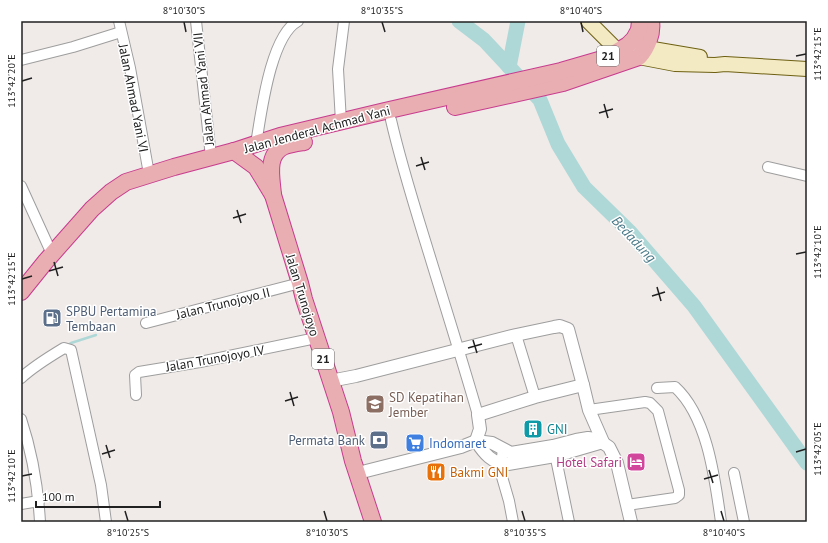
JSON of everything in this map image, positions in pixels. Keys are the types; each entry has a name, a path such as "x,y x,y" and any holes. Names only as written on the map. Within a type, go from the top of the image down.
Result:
{"highway":[{"name":"21","path":"618,46 634,38 639,30 640,21"},
{"path":"642,52 652,29 651,21"},
{"name":"Jalan Jenderal Achmad Yani","path":"562,77 599,60 618,46"},
{"name":"Jalan Jenderal Achmad Yani","path":"273,195 271,165 274,156 280,149 286,146 391,120 471,98 562,77 642,52"},
{"name":"Jalan Jenderal Achmad Yani","path":"21,292 92,209 111,192 126,182 174,166 234,151 280,136 341,122 471,98"},
{"name":"Jalan Trunojoyo","path":"234,151 256,166 273,195 340,412 353,461 373,522"}],"main road":[{"path":"588,21 618,46 642,52 675,59 710,59 725,64 807,69"}],"street":[{"name":"Jalan Ahmad Yani VI","path":"119,21 130,68 149,174"},
{"name":"Jalan Ahmad Yani VII","path":"196,21 211,157"},
{"path":"256,144 264,95 276,55 285,34 298,21"},
{"path":"341,122 338,69 344,21"},
{"path":"21,60 73,47 121,32"},
{"path":"391,120 406,180 458,349 470,383 478,414 480,429 476,441 482,451 487,456 501,464 554,451 603,442"},
{"path":"768,167 807,176"},
{"path":"21,186 52,254"},
{"name":"Jalan Trunojoyo II","path":"146,323 300,283"},
{"path":"330,382 516,335 560,326 568,329 589,410 603,442 609,447 617,463 631,522"},
{"path":"516,335 534,397"},
{"name":"Jalan Trunojoyo IV","path":"136,395 135,375 139,372 200,362 316,338"},
{"path":"21,378 33,367 64,348 71,350 101,484 106,522"},
{"path":"478,414 534,397 583,385"},
{"path":"657,388 675,387 684,396 695,413 712,463 721,522"},
{"path":"589,410 645,402 650,403 658,411 679,490 679,495 675,498 627,505"},
{"path":"21,419 30,452 39,501 40,522"},
{"path":"358,473 461,447 476,441 492,443 511,453 554,451"},
{"path":"503,450 500,470 509,501 513,522"},
{"path":"554,451 569,522"},
{"path":"734,473 744,522"},
{"path":"21,504 39,501"}],"waterway":[{"name":"Bedadung","path":"459,21 484,40 540,100 558,144 584,187 629,231 694,306 807,463"},
{"path":"509,67 518,21"},
{"path":"66,346 96,335"}],"place":[{"name":"SPBU Pertamina Tembaan","path":"52,318"},
{"name":"SD Kepatihan Jember","path":"375,404"},
{"name":"GNI","path":"533,429"},
{"name":"Permata Bank","path":"379,440"},
{"name":"Indomaret","path":"415,443"},
{"name":"Hotel Safari","path":"636,462"},
{"name":"Bakmi GNI","path":"436,472"}]}
